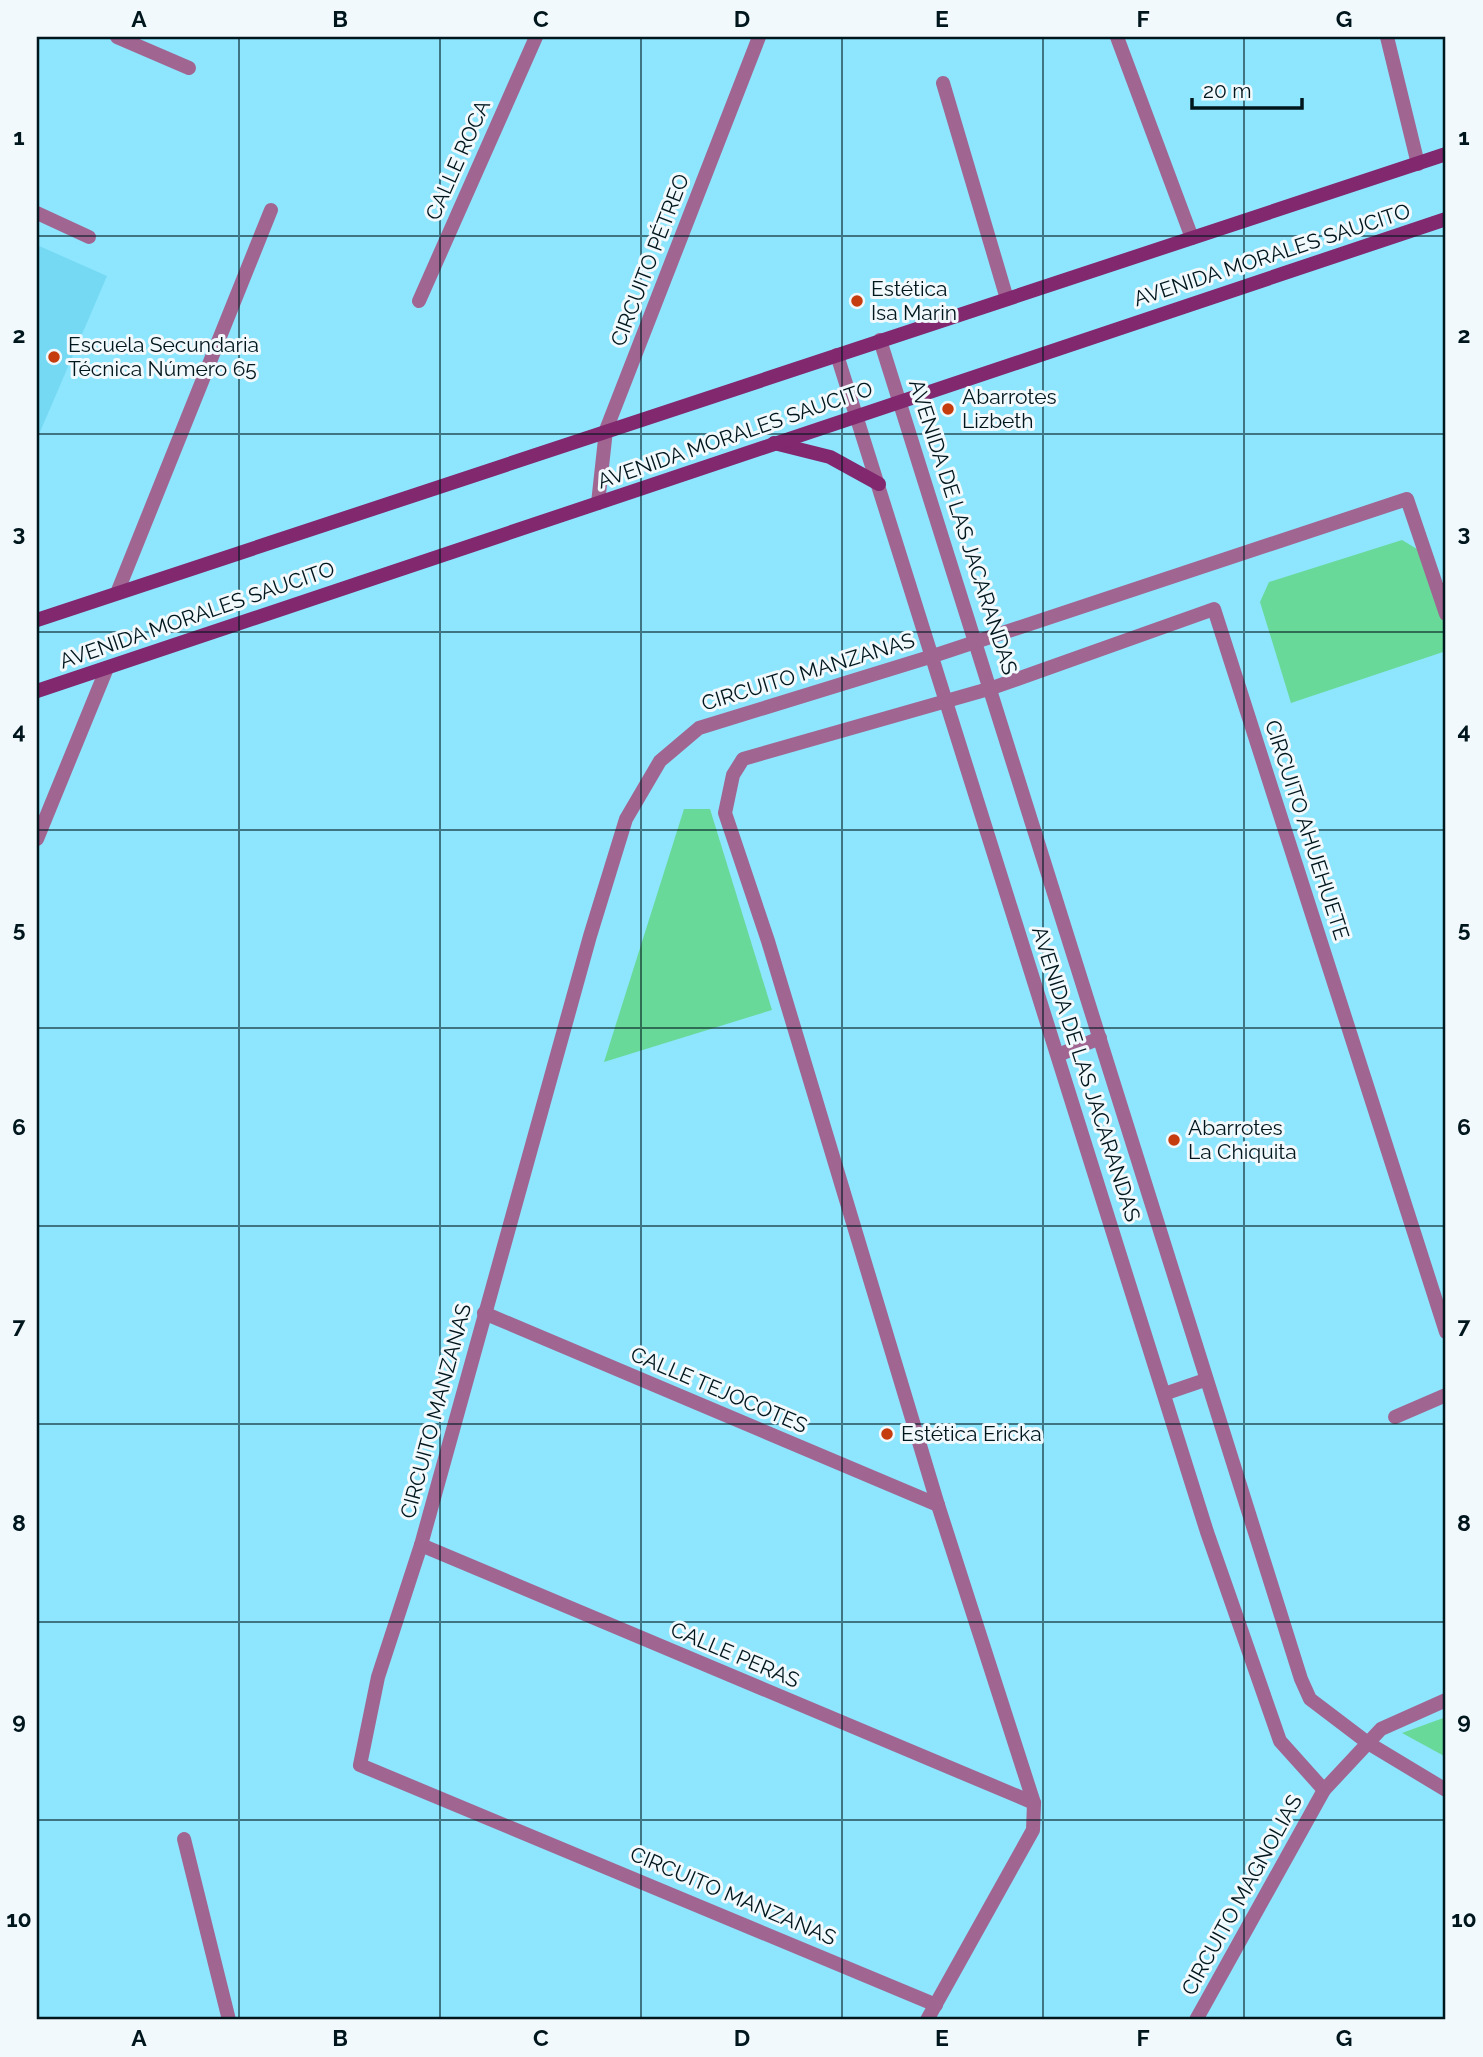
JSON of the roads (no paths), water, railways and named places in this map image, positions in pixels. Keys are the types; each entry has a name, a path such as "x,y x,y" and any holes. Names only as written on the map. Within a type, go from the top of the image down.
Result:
{"main road":[{"name":"AVENIDA MORALES SAUCITO","path":"37,620 1446,154"},
{"name":"AVENIDA MORALES SAUCITO","path":"37,691 1446,219"},
{"path":"773,443 830,457 879,484"}],"street":[{"path":"117,37 189,68"},
{"name":"CALLE ROCA","path":"419,301 536,37"},
{"name":"CIRCUITO PÉTREO","path":"598,503 606,430 759,37"},
{"path":"1117,37 1192,238"},
{"path":"1387,37 1418,164"},
{"path":"943,83 1007,299"},
{"path":"117,593 271,210"},
{"path":"37,213 89,237"},
{"name":"AVENIDA DE LAS JACARANDAS","path":"880,340 977,640 1205,1380 1310,1699 1368,1743"},
{"name":"AVENIDA DE LAS JACARANDAS","path":"837,355 1207,1532 1280,1741 1324,1790"},
{"path":"933,656 1407,499 1446,614"},
{"name":"CIRCUITO AHUEHUETE","path":"947,699 992,688 1214,609 1446,1332"},
{"name":"CIRCUITO MANZANAS","path":"933,656 699,728 660,761 626,819 590,936 421,1545 379,1677 360,1765 936,2005"},
{"path":"37,839 107,668"},
{"path":"927,2020 1033,1830 1034,1803 937,1505 772,954 726,813 733,775 743,759 947,699"},
{"path":"1058,1055 1100,1038"},
{"name":"CALLE TEJOCOTES","path":"484,1313 937,1505"},
{"path":"1164,1394 1205,1380"},
{"path":"1395,1417 1446,1395"},
{"name":"CALLE PERAS","path":"421,1545 1034,1803"},
{"name":"CIRCUITO MAGNOLIAS","path":"1196,2020 1324,1790 1381,1729 1446,1700"},
{"path":"1368,1743 1446,1790"},
{"path":"184,1839 229,2020"}],"place":[{"name":"Estética Isa Marin","path":"857,301"},
{"name":"Escuela Secundaria Técnica Número 65","path":"54,357"},
{"name":"Abarrotes Lizbeth","path":"948,409"},
{"name":"Abarrotes La Chiquita","path":"1174,1140"},
{"name":"Estética Ericka","path":"887,1434"}]}
